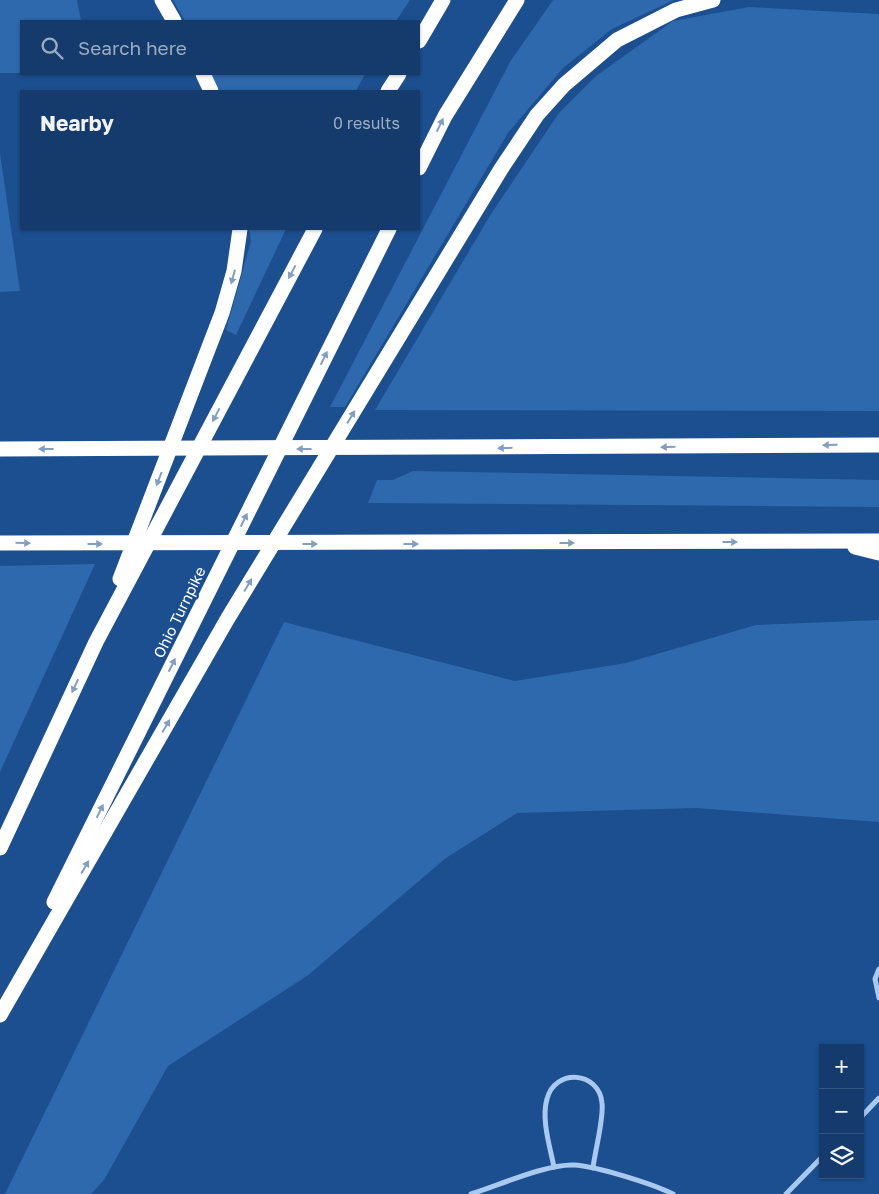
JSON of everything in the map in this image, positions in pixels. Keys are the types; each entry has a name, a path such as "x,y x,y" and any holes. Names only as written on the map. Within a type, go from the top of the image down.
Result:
{"highway":[{"path":"162,0 173,20"},
{"path":"420,39 443,0"},
{"path":"420,166 445,116 517,0"},
{"path":"0,1015 228,618 501,169 537,115 564,85 617,40 676,10 713,0"},
{"path":"203,75 211,90"},
{"path":"389,90 398,75"},
{"path":"96,642 222,313 234,271 240,230"},
{"path":"0,848 96,642 314,230"},
{"name":"Ohio Turnpike","path":"0,1011 389,230"},
{"path":"0,449 423,449 879,445"},
{"path":"830,541 879,553"},
{"path":"0,543 362,544 879,541"}],"street":[{"path":"879,969 875,984 879,998"},
{"path":"554,1167 545,1114 546,1100 550,1089 558,1080 570,1076 583,1078 592,1083 599,1092 602,1103 593,1168"},
{"path":"864,1114 879,1098"},
{"path":"786,1194 819,1160"},
{"path":"471,1194 554,1167 574,1165 593,1168 673,1194"}],"shaded area":[{"path":"0,0 77,0 81,20 20,20 20,73 0,73"},
{"path":"173,0 410,0 397,20 184,20"},
{"path":"553,0 674,0 612,29 563,68 508,133 345,407 330,407 510,62"},
{"path":"749,7 879,14 879,411 375,410 491,214 559,113 596,76 673,21"},
{"path":"211,75 364,75 357,90 219,90"},
{"path":"0,153 20,291 0,292"},
{"path":"249,230 286,230 236,335 226,330 251,241"},
{"path":"413,471 879,480 879,507 368,503 377,480 393,480"},
{"path":"95,564 0,772 0,566"},
{"path":"879,620 879,822 696,808 517,813 446,858 307,976 168,1066 104,1180 91,1194 5,1194 284,622 515,681 626,663 756,625"}]}
